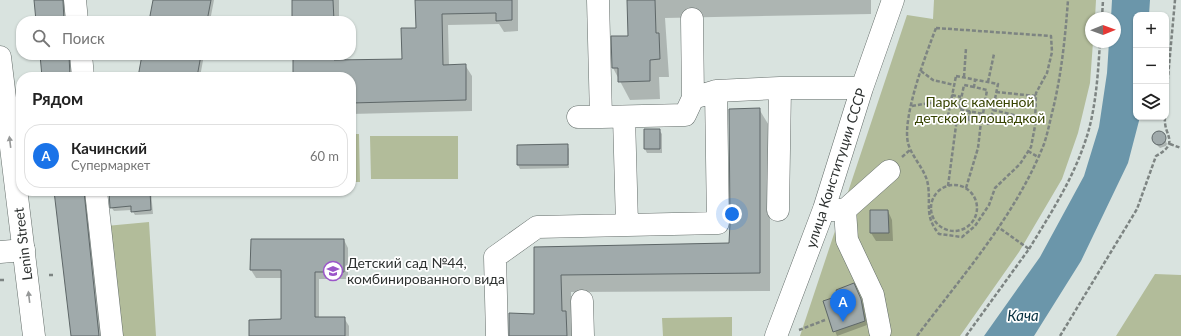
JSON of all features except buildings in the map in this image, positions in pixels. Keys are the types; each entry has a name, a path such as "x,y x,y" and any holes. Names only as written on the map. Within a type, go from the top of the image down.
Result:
{"street":[{"path":"75,0 77,16"},
{"path":"598,0 601,117"},
{"name":"улица Конституции СССР","path":"776,336 824,209 862,88 893,0"},
{"path":"578,117 685,115 693,98 692,19"},
{"name":"Lenin Street","path":"0,56 16,185"},
{"path":"81,60 83,72"},
{"path":"778,210 780,88"},
{"path":"693,98 716,90 862,88"},
{"path":"497,336 495,257 537,227 718,223 716,90"},
{"path":"624,117 627,224"},
{"path":"824,209 846,210 889,171"},
{"name":"Lenin Street","path":"17,196 34,336"},
{"path":"97,196 112,336"},
{"path":"846,210 847,240 873,295 880,332"},
{"path":"0,252 24,250"},
{"path":"582,301 583,336"}],"path":[{"path":"917,336 998,227 1025,186 1045,142 1056,96 1065,47 1068,0"},
{"path":"1102,12 1103,0"},
{"path":"1167,84 1175,0"},
{"path":"936,28 1051,36 1052,52 1047,73 1036,96 1035,120 1031,147 1020,164 995,188 989,206 977,224 962,237 939,234 931,225 928,201 928,184 908,144 907,126 921,71 936,28"},
{"path":"964,78 966,48"},
{"path":"966,336 1029,249 1067,187 1087,138 1097,83 1100,48"},
{"path":"988,82 994,54"},
{"path":"921,71 933,80 954,85"},
{"path":"956,76 975,80 998,84 990,124 948,116 956,76"},
{"path":"974,87 975,80"},
{"path":"964,85 987,90 982,114 959,109 962,97 964,85"},
{"path":"996,92 1036,96"},
{"path":"952,95 962,97"},
{"path":"985,101 994,103"},
{"path":"912,106 929,103 950,104"},
{"path":"993,110 1035,120"},
{"path":"968,120 970,111"},
{"path":"948,186 957,118"},
{"path":"1060,336 1137,209 1156,156 1167,151 1171,136 1164,124 1165,120"},
{"path":"966,188 978,148 981,122"},
{"path":"1170,144 1181,148"},
{"path":"1028,151 1038,157"},
{"path":"954,185 966,188 972,193 978,206 974,220 962,230 948,230 937,223 932,211 932,204 937,193 948,186 954,185"},
{"path":"974,220 977,224"},
{"path":"998,227 1029,249"},
{"path":"0,280 6,280"},
{"path":"798,331 825,320"}],"green space":[{"name":"Парк с каменной детской площадкой","path":"934,0 1096,0 1095,12 1085,12 1085,48 1093,48 1090,83 1078,133 1062,179 1019,252 960,336 800,336 907,15 933,19"},
{"path":"356,134 359,134 360,182 356,182"},
{"path":"370,136 458,136 458,179 371,179"},
{"path":"149,222 156,336 119,336 106,226"},
{"path":"1155,274 1181,275 1181,336 1116,336"},
{"path":"732,317 732,336 663,336 662,318"}],"water":[{"name":"Кача","path":"1112,0 1150,0 1149,12 1133,12 1133,120 1139,120 1128,163 1081,261 1034,336 984,336 1040,257 1084,176 1099,127 1107,73 1109,48 1121,48 1121,12 1111,12"}],"place":[{"name":"Детский сад №44, комбинированного вида","path":"333,271"},
{"name":"Качинский","path":"843,322"}]}
